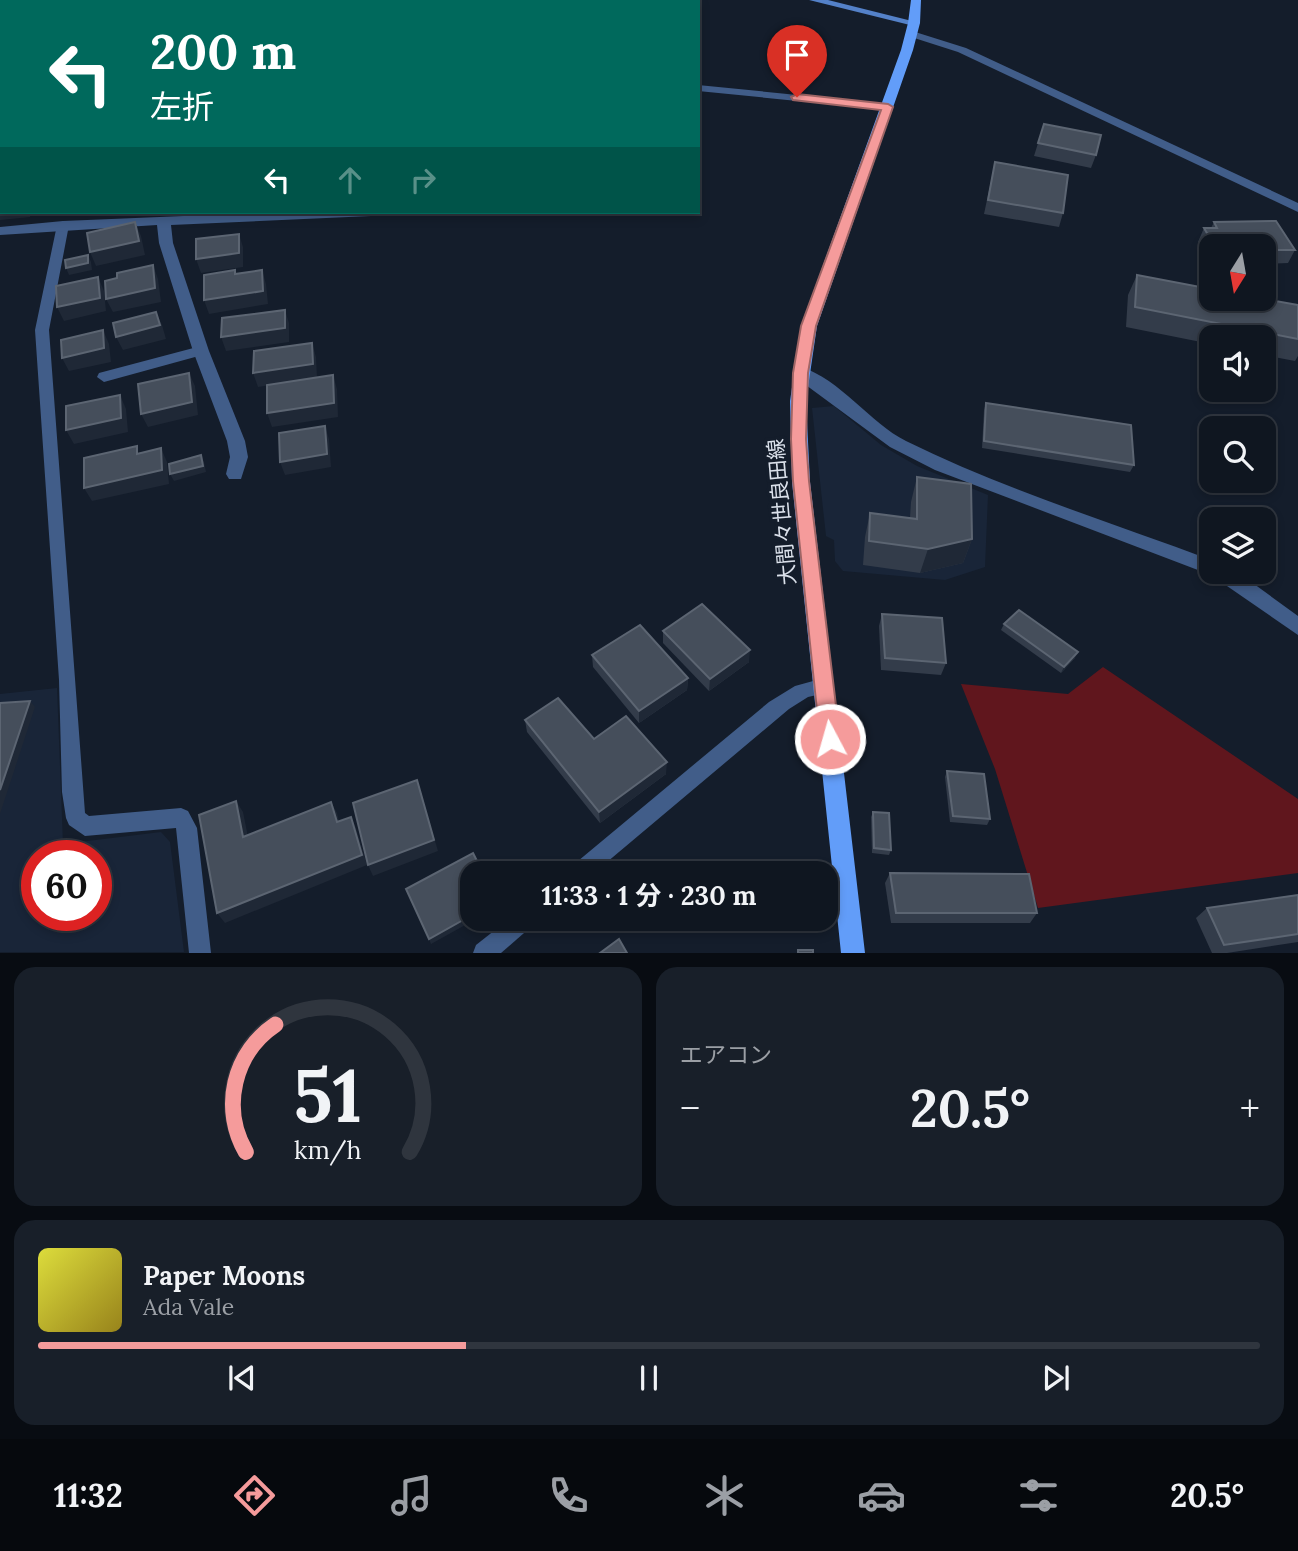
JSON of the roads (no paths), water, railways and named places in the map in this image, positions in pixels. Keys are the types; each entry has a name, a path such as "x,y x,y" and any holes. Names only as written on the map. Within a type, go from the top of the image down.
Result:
{"main road":[{"name":"大間々世良田線","path":"853,953 801,481 800,373 808,326 888,107 913,29 916,0"}],"street":[{"path":"814,0 913,29 962,50 1298,208"},
{"path":"0,231 63,225 320,214"},
{"path":"164,220 166,243 201,351 236,441 239,457 235,474"},
{"path":"800,373 814,380 896,443 941,465 1199,563"},
{"path":"1240,584 1298,627"}],"lane":[{"path":"700,88 888,107"},
{"path":"63,225 42,330 68,680 72,792 76,818 85,826 181,818 187,828 200,953"},
{"path":"104,377 201,351"},
{"path":"593,861 778,706 809,687 824,686"},
{"path":"484,953 511,931"}]}
